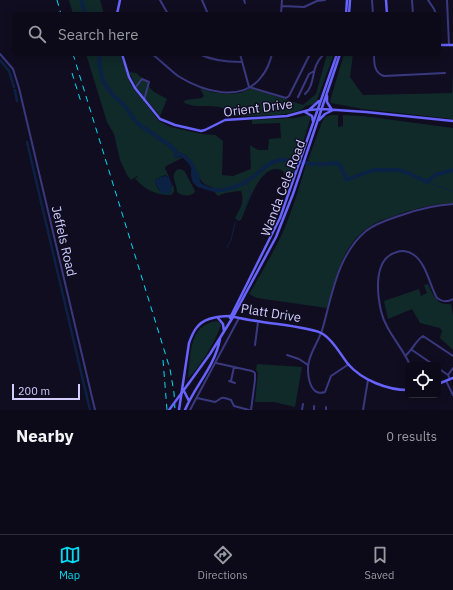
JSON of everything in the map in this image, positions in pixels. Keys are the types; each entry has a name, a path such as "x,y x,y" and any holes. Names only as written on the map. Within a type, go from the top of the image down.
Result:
{"street":[{"path":"117,12 120,0"},
{"path":"160,0 167,12"},
{"path":"202,0 207,12"},
{"path":"281,12 282,0"},
{"path":"282,6 304,7 318,1 325,0"},
{"path":"348,0 348,12"},
{"path":"372,0 373,12"},
{"path":"386,0 387,12"},
{"path":"412,0 412,12"},
{"path":"428,0 435,12"},
{"path":"447,0 451,45"},
{"name":"Jeffels Road","path":"0,54 10,64 16,76 95,410"},
{"name":"Orient Drive","path":"123,56 129,77 135,88 160,119 168,123 201,131 225,120 287,116 309,110 322,109 453,121"},
{"name":"Orient Drive","path":"154,56 179,76 204,88 231,92 249,87 262,77 271,56"},
{"path":"203,56 219,61 242,62"},
{"path":"240,56 249,87 285,98 288,97 309,56"},
{"path":"305,94 310,89 316,63 322,56"},
{"name":"Wanda Cele Road","path":"301,166 301,158 336,56"},
{"name":"Wanda Cele Road","path":"169,410 210,354 276,237 287,212 301,166 305,159 318,122 339,56"},
{"path":"374,56 376,71 384,76 445,73"},
{"path":"298,97 307,77 314,71"},
{"path":"135,88 142,79 150,82 144,100"},
{"path":"318,122 325,114 333,110 327,102 327,92"},
{"path":"309,110 316,105 321,98"},
{"path":"305,111 312,116 314,124"},
{"path":"349,364 330,376 326,390 322,393 319,394 311,387 308,365 312,351 322,333 345,258 361,236 378,224 426,208 453,204"},
{"path":"408,362 387,327 380,307 378,279 381,266 385,259 392,254 401,251 410,252 420,262 437,298 443,301 450,301 453,299"},
{"path":"217,317 223,324 224,331"},
{"name":"Platt Drive","path":"180,410 189,343 196,326 203,321 217,317 232,317 322,333"},
{"path":"190,410 239,318"},
{"path":"254,345 258,322"},
{"path":"322,333 333,342 349,364 368,379 384,387 405,390"},
{"path":"185,410 211,365 221,336"},
{"path":"405,356 423,336 453,356"},
{"path":"412,350 430,362"},
{"path":"287,355 299,359 308,365"},
{"path":"197,398 215,402 222,397 231,400 234,406 250,410 255,375 252,371 216,363"},
{"path":"234,367 230,381 235,383"},
{"path":"448,375 453,368"},
{"path":"441,370 452,379 441,383"},
{"path":"363,410 368,379"},
{"path":"446,381 453,395"},
{"path":"182,389 189,401"},
{"path":"302,410 303,404"}],"green space":[{"path":"69,0 100,0 103,12 72,12"},
{"path":"87,56 121,56 131,85 159,121 170,127 202,134 215,135 223,141 222,175 233,176 251,169 250,145 258,150 268,150 269,139 281,138 280,123 252,124 252,120 310,116 292,178 285,176 283,171 275,169 268,171 256,185 241,220 239,221 235,218 242,202 241,191 226,193 218,196 212,187 206,185 198,176 193,164 186,155 174,155 175,158 180,156 182,158 166,166 165,168 169,177 165,175 156,179 156,185 162,193 170,193 172,185 174,187 174,192 171,195 151,191 138,182 135,178 138,177 137,176 131,180 120,160 114,134 107,122"},
{"path":"326,56 333,56 317,100 314,104 305,106 301,110 284,114 262,116 235,116 235,112 222,108 186,104 183,102 186,100 202,98 204,96 200,88 212,92 228,94 240,93 253,89 303,105 316,94"},
{"path":"343,56 353,56 350,77 363,95 452,93 453,73 453,119 363,109 331,103 330,101"},
{"path":"129,72 136,73 148,83 154,92 167,99 160,116 137,88"},
{"path":"338,115 338,127 343,126 343,115 363,116 453,128 453,203 439,204 399,214 377,222 361,233 347,252 337,273 327,308 257,298 249,294 283,232 307,161 310,161 308,160 322,122 325,117"},
{"path":"178,169 185,172 194,189 195,192 193,194 186,195 177,192 174,174"},
{"path":"428,284 438,301 451,304 453,316 453,350 440,338 442,331 440,328 420,323 412,309 388,319 384,301 419,289 421,296 427,293 424,285"},
{"path":"217,321 221,325 215,338 202,361 188,378 191,351 196,335 201,328"},
{"path":"257,364 302,367 295,407 274,402 255,402 258,373 256,370"}],"water":[{"path":"165,176 169,177 172,185 170,193 167,194 161,193 155,182 156,179"}],"waterway":[{"path":"81,0 84,12"},
{"path":"100,56 99,64 103,81 112,94 125,106 137,123 172,147 176,152 176,156 180,154 184,156 195,171 199,184 206,188 221,190 236,187 256,175 270,163 281,160 290,160 308,164 337,163 341,167 346,179 373,170 398,170 406,172 427,182 435,175 453,170"},
{"path":"0,60 9,71 14,87"},
{"path":"15,90 17,101"},
{"path":"27,142 90,410"},
{"path":"193,170 194,179 200,186"},
{"path":"428,181 436,186 453,191"},
{"path":"237,221 250,196 249,187 245,182"},
{"path":"227,247 231,240 235,223"}],"railway":[{"path":"57,0 60,12"},
{"path":"74,56 170,369 175,410"},
{"path":"72,73 81,102"},
{"path":"163,360 167,410"}]}
